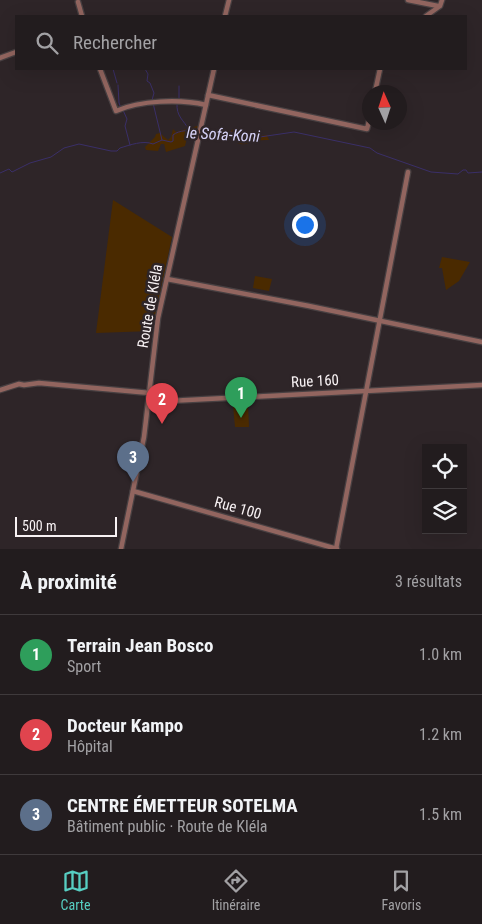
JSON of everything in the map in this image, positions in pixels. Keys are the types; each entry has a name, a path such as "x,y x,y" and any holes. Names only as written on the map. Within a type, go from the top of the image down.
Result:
{"street":[{"path":"225,15 229,0"},
{"path":"408,0 438,6"},
{"path":"427,15 442,0"},
{"path":"78,2 82,15"},
{"path":"0,58 15,52"},
{"path":"100,70 116,111 124,108 172,101 206,106"},
{"name":"Route de Kléla","path":"121,549 144,437 158,318 214,70"},
{"path":"377,85 380,70"},
{"path":"208,95 362,128"},
{"path":"336,549 408,172"},
{"path":"167,279 285,301 482,342"},
{"path":"0,390 19,384 39,383 150,393"},
{"name":"Rue 160","path":"149,402 482,385"},
{"path":"132,493 328,549"},
{"name":"Rue 100","path":"132,493 336,549"}],"shaded area":[{"path":"197,126 208,131 221,133 229,133 233,129 238,129 247,136 267,135 269,140 242,144 237,143 238,136 215,137 197,133 188,134 185,146 166,152 164,144 161,144 158,151 146,150 145,147 156,134 160,133 168,140 173,129 176,132"},
{"path":"113,200 172,237 152,331 96,333"},
{"path":"442,257 470,262 459,281 446,290 442,268 439,268"},
{"path":"255,276 272,279 269,291 253,288"},
{"path":"248,404 249,427 235,427 233,405"}],"waterway":[{"path":"113,70 117,83"},
{"path":"146,70 148,74 147,81 150,83 154,93 152,100"},
{"path":"118,85 121,108"},
{"path":"179,86 179,100"},
{"path":"153,103 162,140"},
{"path":"177,103 179,115 189,130"},
{"path":"123,110 127,119 125,126 130,145"},
{"name":"le Sofa-Koni","path":"0,173 9,169 12,172 30,163 51,157 64,148 79,144 117,151 120,148 136,143 153,144 162,140 171,142 173,141 173,135 178,132 198,131"},
{"name":"le Sofa-Koni","path":"201,132 216,135 224,135 231,132 242,137 253,138 294,132 370,148 377,153 431,172 458,174 463,170 466,170 468,173 482,172"}],"place":[{"name":"Terrain Jean Bosco","path":"241,418"},
{"name":"Docteur Kampo","path":"162,424"},
{"name":"CENTRE ÉMETTEUR SOTELMA","path":"133,482"}]}
